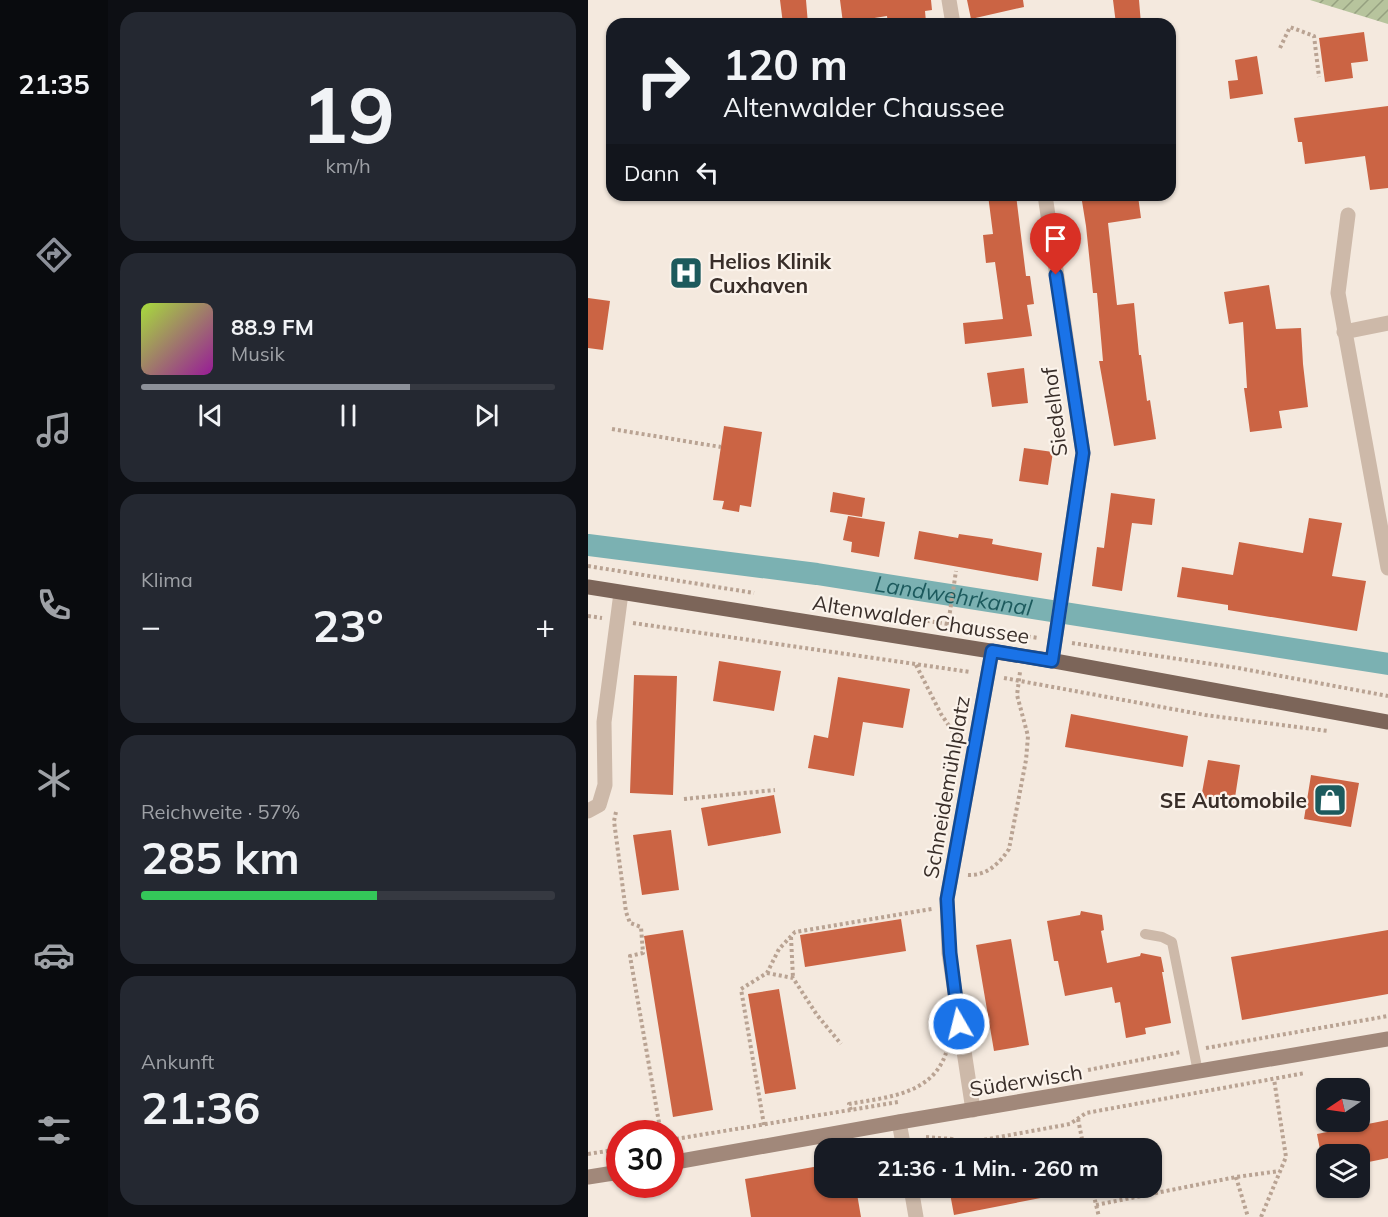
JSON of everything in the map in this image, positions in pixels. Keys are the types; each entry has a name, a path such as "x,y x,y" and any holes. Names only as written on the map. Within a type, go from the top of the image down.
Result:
{"main road":[{"name":"Altenwalder Chaussee","path":"588,587 1052,661 1388,722"}],"street":[{"path":"949,0 952,18"},
{"name":"Siedelhof","path":"1046,201 1083,453 1052,661"},
{"path":"1348,215 1338,293 1388,568"},
{"path":"1344,332 1388,323"},
{"path":"588,811 599,805 605,785 604,722 621,593"},
{"name":"Schneidemühlplatz","path":"973,1110 950,953 948,906 992,651"},
{"name":"Süderwisch","path":"684,1160 1388,1039"},
{"path":"899,1122 902,1138"},
{"path":"588,1177 606,1174"},
{"path":"913,1198 916,1217"}],"lane":[{"path":"1145,934 1162,937 1172,942 1198,1072"}],"path":[{"path":"1280,48 1290,27 1314,36 1319,77"},
{"path":"612,429 721,447"},
{"path":"588,566 765,595"},
{"name":"Altenwalder Chaussee","path":"950,612 956,571"},
{"path":"588,616 988,675 1205,715 1274,724"},
{"path":"913,618 1056,634 1388,696"},
{"path":"952,875 980,876 1002,860 1009,849 1026,760 1028,736 1017,694 1022,656"},
{"path":"916,664 941,714 972,761"},
{"path":"684,799 775,790"},
{"path":"617,804 614,821 626,912 630,923 641,927 644,953 630,956 659,1120"},
{"path":"764,1125 741,989 767,974 779,949 795,932 948,906"},
{"path":"790,936 793,978 817,1015 841,1044"},
{"path":"767,974 793,978"},
{"path":"851,1110 849,1104 902,1094 927,1082 943,1061 946,1051"},
{"path":"930,1137 952,1139 961,1144 1070,1124 1086,1113 1316,1071"},
{"path":"1261,1217 1286,1157 1274,1079"},
{"path":"684,1138 895,1102"},
{"path":"1078,1119 1082,1138"},
{"path":"588,1154 606,1151"},
{"path":"1096,1205 1236,1177 1280,1171"},
{"path":"1236,1177 1248,1217"},
{"path":"1094,1198 1099,1217"}],"green space":[{"path":"1310,0 1388,0 1388,24"}],"building":[{"path":"780,0 806,0 808,18 782,18"},
{"path":"840,0 931,0 932,10 925,11 926,18 887,18 887,16 842,18"},
{"path":"967,0 1023,0 1024,7 971,18"},
{"path":"1113,0 1139,0 1140,18 1115,18"},
{"path":"1364,32 1368,61 1351,63 1353,78 1325,82 1319,38"},
{"path":"1257,56 1263,94 1230,99 1228,81 1238,80 1235,60"},
{"path":"1388,106 1388,188 1370,190 1365,156 1305,164 1302,142 1298,142 1294,118"},
{"path":"989,201 1017,201 1026,276 1030,276 1034,304 1027,305 1032,336 965,344 963,323 1003,319 995,262 986,263 983,235 993,234"},
{"path":"1082,201 1139,201 1141,218 1108,223 1117,305 1134,303 1139,355 1141,355 1147,401 1150,400 1156,439 1114,446 1099,361 1103,361 1097,293 1093,293"},
{"path":"1269,285 1276,329 1301,328 1308,407 1279,411 1282,428 1250,432 1244,388 1247,388 1243,322 1229,324 1224,292"},
{"path":"588,298 610,301 603,350 588,348"},
{"path":"1024,368 1028,403 992,407 987,373"},
{"path":"724,426 762,432 751,507 740,505 739,512 722,509 724,501 713,500"},
{"path":"1024,448 1053,452 1048,485 1019,481"},
{"path":"833,492 865,498 862,517 830,512"},
{"path":"1111,493 1155,499 1152,525 1132,523 1122,591 1092,586 1097,547 1104,548"},
{"path":"848,516 885,522 879,557 851,552 852,542 843,540"},
{"path":"1309,518 1342,523 1332,576 1366,581 1357,631 1228,610 1228,605 1177,597 1182,567 1233,575 1239,542 1303,553"},
{"path":"919,531 958,538 959,534 993,539 992,544 1042,553 1038,581 914,559"},
{"path":"719,661 781,671 774,711 713,701"},
{"path":"634,675 677,676 673,795 630,793"},
{"path":"838,677 910,689 903,728 863,722 854,776 808,768 814,735 828,738"},
{"path":"1071,714 1188,736 1183,767 1065,747"},
{"path":"1208,760 1240,765 1234,804 1201,798"},
{"path":"1311,775 1359,783 1351,827 1304,819"},
{"path":"774,795 781,833 708,846 701,808"},
{"path":"671,830 679,890 642,895 633,835"},
{"path":"1081,911 1102,915 1104,930 1101,931 1107,963 1140,956 1141,953 1161,957 1171,1023 1145,1028 1146,1034 1126,1038 1120,1002 1115,1003 1112,987 1065,996 1058,961 1054,961 1047,921 1080,915"},
{"path":"901,919 906,951 805,967 800,935"},
{"path":"683,930 713,1110 673,1117 644,936"},
{"path":"1388,930 1388,994 1242,1020 1231,957"},
{"path":"1011,939 1029,1045 994,1051 976,945"},
{"path":"779,989 796,1089 765,1094 748,994"},
{"path":"1388,1120 1388,1158 1370,1162 1370,1144 1319,1144 1317,1134 1370,1132 1370,1124"},
{"path":"814,1167 814,1198 858,1198 861,1217 751,1217 745,1179"},
{"path":"951,1198 1041,1198 954,1215"}],"waterway":[{"name":"Landwehrkanal","path":"588,545 817,574 1388,664"}],"place":[{"name":"Helios Klinik Cuxhaven","path":"686,273"},
{"name":"SE Automobile","path":"1330,800"}],"route":[{"path":"959,1024 950,953 947,899 992,651 1052,661 1083,453 1056,275"}]}
